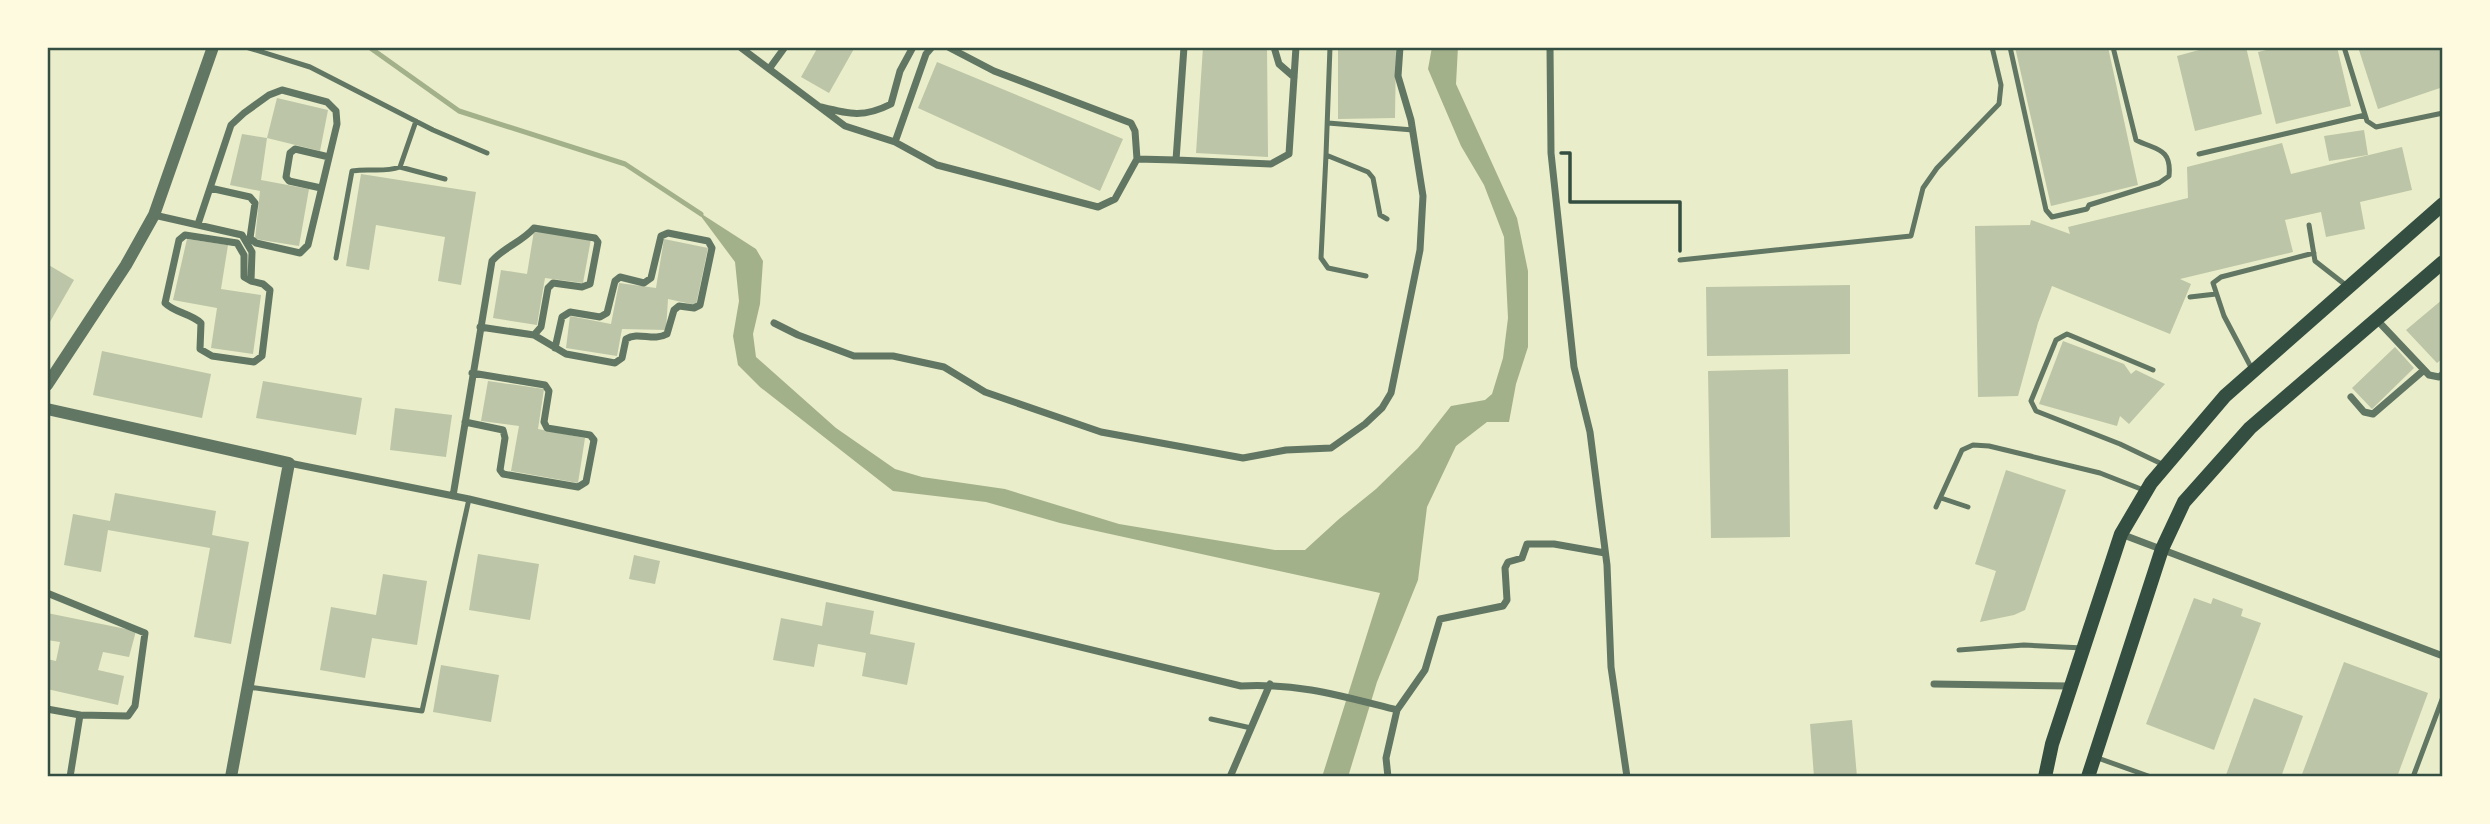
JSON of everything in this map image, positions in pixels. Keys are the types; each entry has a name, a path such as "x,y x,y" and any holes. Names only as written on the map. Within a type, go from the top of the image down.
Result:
{"main road":[{"path":"2045,777 2070,686 2121,534 2151,483 2225,396 2443,204"},
{"path":"2088,777 2162,549 2184,502 2250,428 2443,262"}],"street":[{"path":"47,385 126,265 154,215 213,47"},
{"path":"740,47 813,105 845,126 895,142 937,164 1098,207 1115,199 1137,159 1135,131 1131,124 994,71 948,47"},
{"path":"769,69 785,47"},
{"path":"813,105 848,114 874,113 891,104 900,71 913,47"},
{"path":"895,142 926,54 932,47"},
{"path":"1176,160 1184,47"},
{"path":"1274,47 1279,64 1294,77"},
{"path":"1137,159 1272,164 1289,154 1296,47"},
{"path":"774,323 854,356 894,356 944,367 985,393 1101,432 1243,457 1286,450 1331,448 1365,424 1391,393 1420,250 1423,197 1413,130 1398,76 1400,47"},
{"path":"1550,47 1551,153 1574,367 1590,432 1605,553 1611,667 1627,777"},
{"path":"198,224 210,188 231,125 244,113 269,95 282,90 327,102 336,111 337,124 307,245 300,253 256,243 250,238 255,203 250,197 210,188"},
{"path":"321,188 289,181 286,177 290,153 295,149 329,157"},
{"path":"154,215 242,235 252,252 251,281"},
{"path":"453,496 492,261 498,253 528,236 534,228 595,238 597,242 590,284 582,287 553,283 548,288 541,327 534,335"},
{"path":"480,327 534,335 555,348 566,354 615,363 622,358 626,339 632,335 660,338 667,334 674,310 679,306 694,308 700,305 712,248 708,241 668,233 661,236 651,278 644,282 620,278 615,281 607,313 600,317 570,312 562,317 555,348"},
{"path":"185,235 237,243 244,255 244,278 251,281 263,284 270,290 262,356 254,362 212,356 200,349 201,323 193,315 171,309 165,303 178,240 185,235"},
{"path":"2377,320 2429,375 2439,377 2443,374"},
{"path":"2351,397 2364,412 2373,414 2424,370"},
{"path":"465,422 503,430 505,438 500,470 503,474 578,487 586,481 594,440 590,435 547,428 544,422 549,391 545,385 472,373"},
{"path":"47,409 289,463 469,499 1241,686 1270,684 1342,694 1397,710"},
{"path":"231,777 289,463"},
{"path":"2121,534 2443,656"},
{"path":"1388,777 1387,758 1397,710 1425,670 1440,619 1503,606 1507,600 1505,568 1508,562 1522,558 1527,544 1554,544 1605,553"},
{"path":"47,593 145,633 135,706 128,716 80,715 47,709"},
{"path":"1230,777 1270,684"},
{"path":"1934,684 2070,686"},
{"path":"71,777 80,715"}],"lane":[{"path":"246,47 310,67 416,121 487,153"},
{"path":"1330,47 1321,258 1328,268 1366,276"},
{"path":"1680,260 1911,236 1923,188 1937,168 1999,104 2001,85 1992,47"},
{"path":"2010,47 2046,210 2052,217 2087,209 2090,205 2159,183 2169,176 2170,165 2167,157 2151,145 2136,140 2113,47"},
{"path":"2344,47 2367,121 2376,127 2443,113"},
{"path":"1996,60 2012,57"},
{"path":"2199,154 2365,115"},
{"path":"400,167 416,121"},
{"path":"1328,123 1413,130"},
{"path":"1326,155 1368,172 1373,178 1380,215 1387,219"},
{"path":"336,258 352,172 364,169 384,172 400,167 445,179"},
{"path":"2309,225 2315,261 2350,288"},
{"path":"2253,372 2224,316 2213,283 2221,278 2314,253"},
{"path":"2190,297 2216,294"},
{"path":"2153,370 2067,334 2056,340 2031,401 2036,411 2120,444 2166,467"},
{"path":"1936,507 1962,450 1973,444 2101,473 2146,491"},
{"path":"1941,498 1968,507"},
{"path":"248,687 422,711 469,499"},
{"path":"1959,649 2024,645 2083,648"},
{"path":"2413,777 2443,697"},
{"path":"1211,719 1251,728"},
{"path":"2094,756 2151,777"}],"path":[{"path":"1551,153 1570,153 1570,202 1680,202 1680,260"}],"shaded area":[{"path":"1432,47 1458,47 1456,84 1517,218 1528,271 1528,347 1516,384 1509,422 1487,422 1456,446 1427,507 1418,580 1377,682 1348,777 1322,777 1380,593 1060,523 986,502 893,491 760,387 738,365 733,336 739,301 735,262 697,211 756,249 763,261 760,304 753,334 756,357 836,428 895,469 922,477 1005,489 1119,524 1275,550 1305,550 1376,489 1418,448 1451,406 1485,400 1492,394 1503,358 1508,318 1504,237 1484,185 1461,146 1428,69"}],"building":[{"path":"818,47 855,47 829,93 801,77"},
{"path":"1203,47 1267,47 1268,157 1196,153"},
{"path":"1338,47 1396,47 1395,118 1338,119"},
{"path":"2015,47 2108,47 2138,185 2051,206"},
{"path":"2210,47 2246,47 2262,114 2195,131 2177,56"},
{"path":"2279,47 2337,47 2351,106 2276,124 2258,52"},
{"path":"2358,47 2443,47 2443,87 2378,109"},
{"path":"937,62 1123,139 1100,191 918,108"},
{"path":"277,98 328,110 320,151 267,138"},
{"path":"2364,130 2368,155 2329,161 2324,136"},
{"path":"242,134 267,138 261,180 309,189 299,246 255,239 260,191 230,185"},
{"path":"2282,143 2291,174 2402,147 2412,190 2360,202 2365,229 2326,237 2321,212 2285,220 2293,252 2180,279 2191,284 2170,334 2052,286 2038,323 2018,396 1978,397 1975,226 2030,225 2031,220 2070,234 2068,227 2188,198 2187,167"},
{"path":"361,174 476,192 461,285 438,281 445,237 376,225 369,270 346,266"},
{"path":"534,231 591,239 583,283 545,278 537,325 493,318 501,270 527,274"},
{"path":"187,239 228,245 221,289 261,295 253,354 211,348 217,308 173,300"},
{"path":"664,239 708,248 696,305 668,299 666,330 622,329 617,356 566,348 570,316 611,324 619,283 656,288"},
{"path":"47,264 74,280 47,327"},
{"path":"1850,285 1850,354 1707,356 1706,287"},
{"path":"2443,299 2443,358 2437,363 2406,330"},
{"path":"2063,341 2124,364 2131,374 2136,370 2165,384 2129,424 2120,416 2117,426 2039,404"},
{"path":"2395,347 2414,368 2372,409 2352,388"},
{"path":"102,351 211,374 202,418 93,395"},
{"path":"1788,369 1790,537 1711,538 1708,371"},
{"path":"263,381 362,398 356,435 256,418"},
{"path":"488,381 544,389 538,429 585,438 578,483 511,471 519,426 481,421"},
{"path":"395,408 452,415 446,457 390,450"},
{"path":"2006,470 2066,490 2025,610 1980,622 1996,571 1975,564"},
{"path":"115,493 216,511 212,535 249,542 231,644 194,637 210,548 108,530 101,572 64,565 73,514 110,521"},
{"path":"478,554 539,564 530,620 469,610"},
{"path":"634,555 660,561 655,584 629,579"},
{"path":"383,574 427,581 417,645 372,638 365,678 320,670 331,607 376,615"},
{"path":"2194,598 2211,604 2213,598 2243,609 2241,616 2261,623 2214,750 2146,724"},
{"path":"826,602 874,611 870,634 915,643 907,685 862,676 866,653 818,644 814,667 773,660 781,618 822,626"},
{"path":"47,613 136,631 129,657 103,652 98,670 124,676 118,705 47,689 47,659 56,661 60,642 47,640"},
{"path":"2344,662 2428,693 2397,777 2301,777"},
{"path":"441,665 499,675 491,722 433,712"},
{"path":"2254,698 2303,716 2281,777 2226,775"},
{"path":"1852,720 1857,777 1814,777 1810,724"}],"waterway":[{"path":"369,47 459,111 625,164 701,214"}]}
